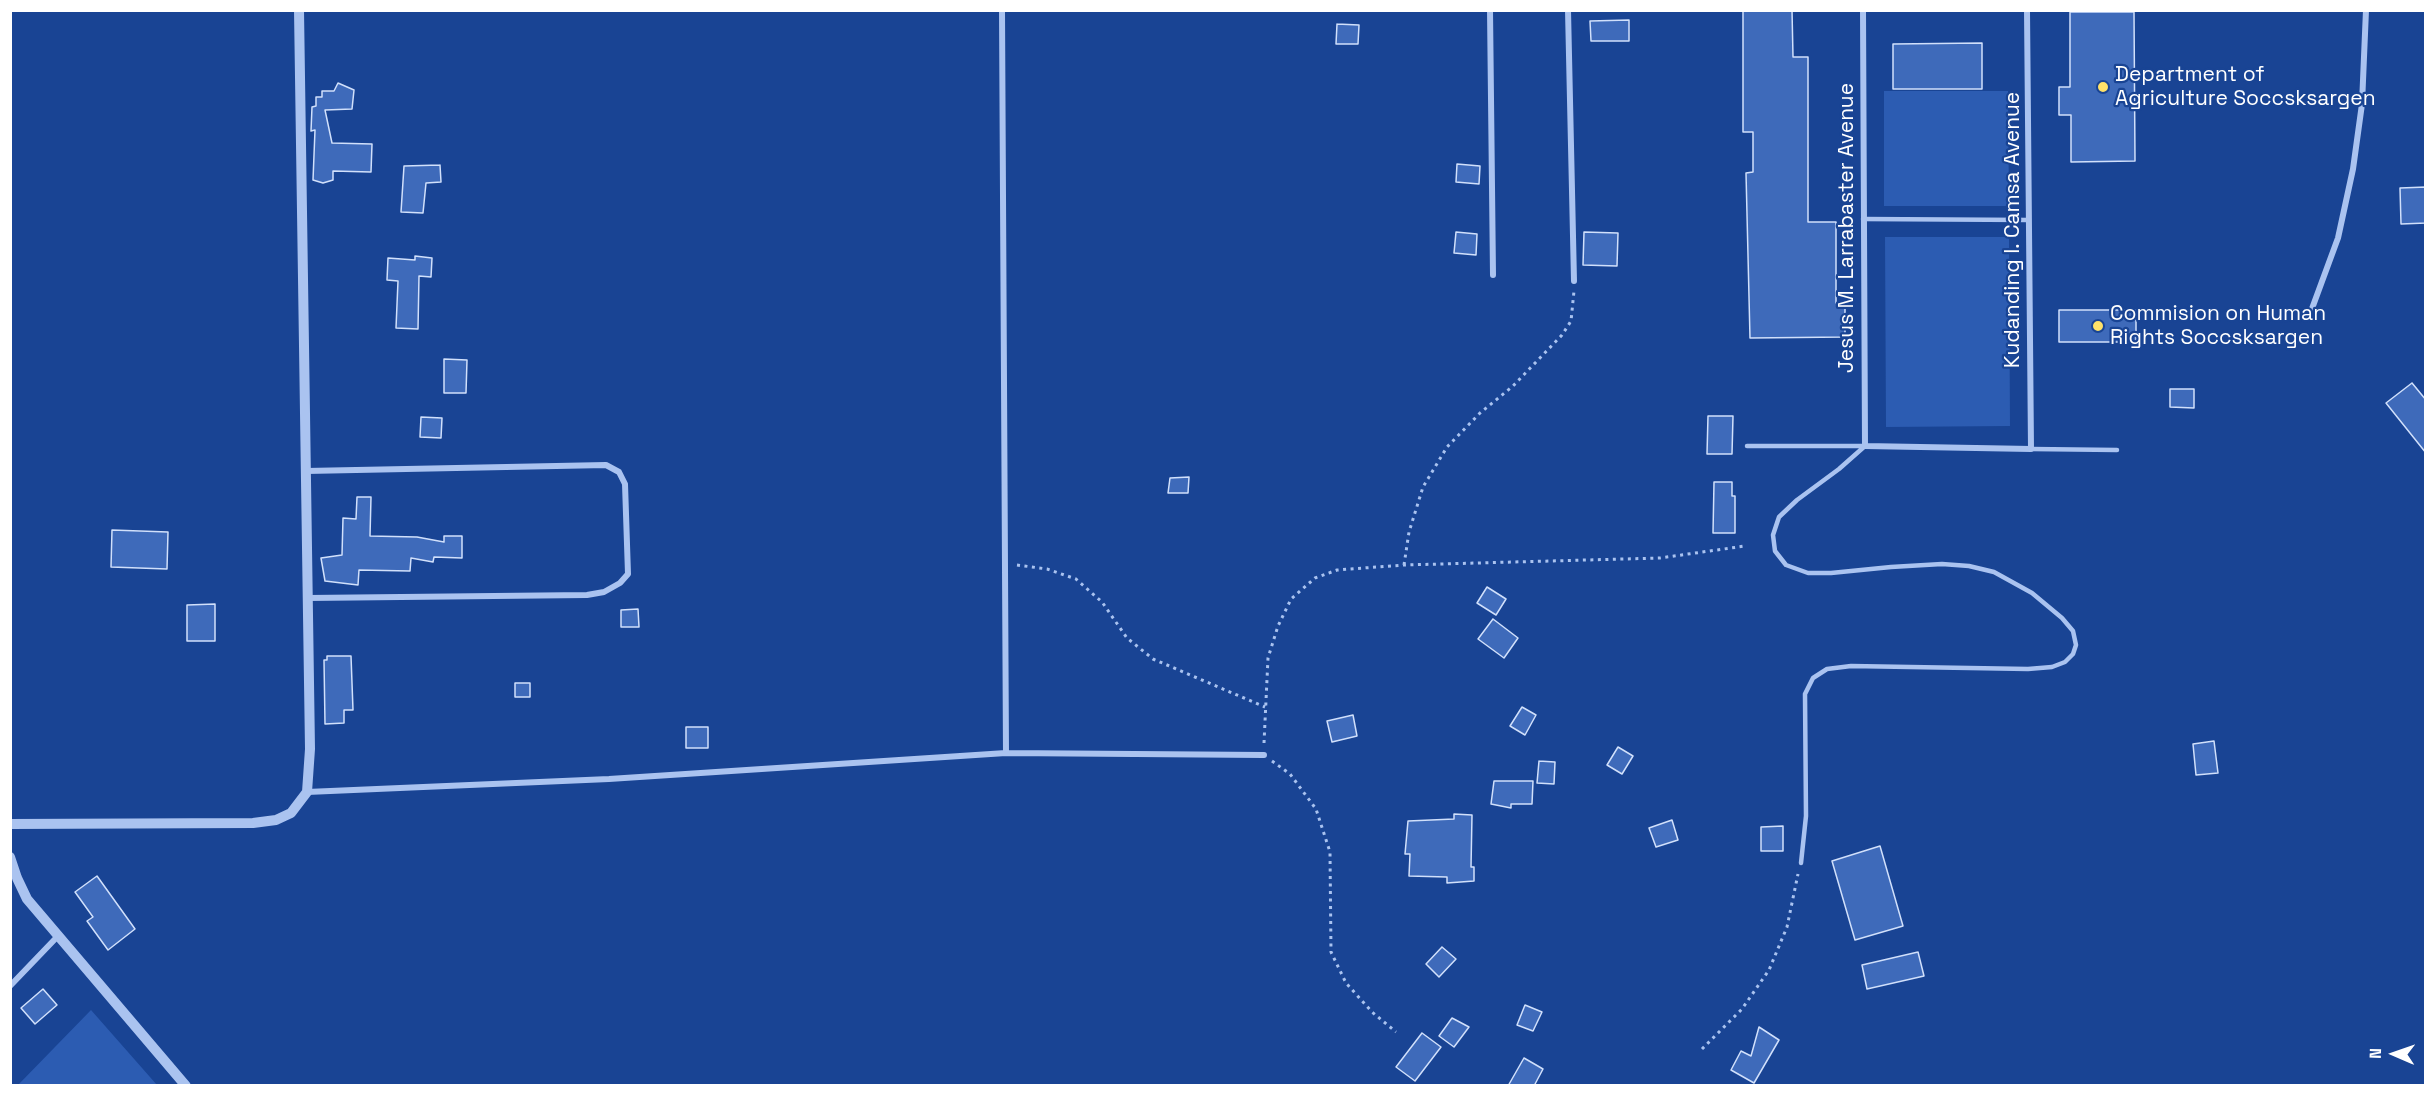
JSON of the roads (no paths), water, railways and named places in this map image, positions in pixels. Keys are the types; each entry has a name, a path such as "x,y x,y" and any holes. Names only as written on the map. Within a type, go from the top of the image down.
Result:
{"street":[{"path":"10,825 253,823 276,820 291,813 307,792 310,749 299,10"},
{"path":"1002,10 1006,753"},
{"path":"1490,10 1493,275"},
{"path":"1568,10 1574,282"},
{"name":"Jesus M. Larrabaster Avenue","path":"1863,10 1864,446"},
{"name":"Kudanding I. Camsa Avenue","path":"2028,10 2031,449"},
{"path":"2310,314 2338,238 2353,169 2362,104 2366,10"},
{"path":"1864,446 2031,449"},
{"path":"306,471 606,465 619,472 625,484 628,574 620,583 604,592 587,596 308,598"},
{"path":"307,792 609,779 1006,753 1264,755"},
{"path":"10,857 16,878 27,899 186,1086"},
{"path":"10,986 57,937"}],"lane":[{"path":"1863,219 2029,220"},
{"path":"1747,446 1864,446"},
{"path":"1800,863 1806,816 1805,694 1813,678 1827,669 1851,666 2017,669 2052,667 2066,662 2073,654 2076,645 2073,631 2062,618 2032,593 1994,572 1969,566 1942,564 1808,573 1786,565 1775,551 1773,535 1779,517 1864,446"},
{"path":"2031,449 2117,450"}],"place":[{"name":"Department of Agriculture Soccsksargen","path":"2103,87"},
{"name":"Commision on Human Rights Soccsksargen","path":"2098,326"}]}
